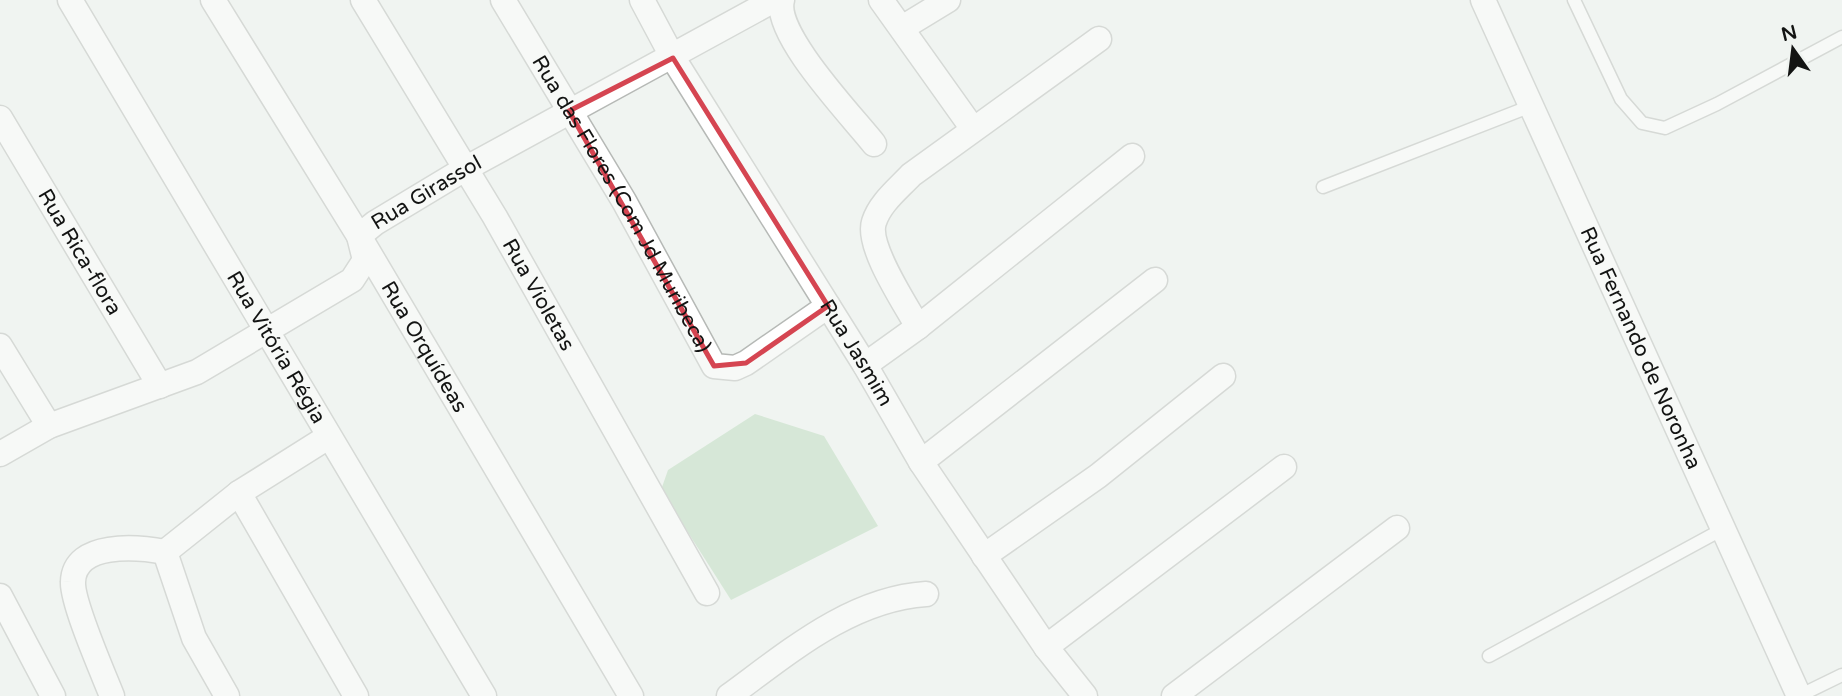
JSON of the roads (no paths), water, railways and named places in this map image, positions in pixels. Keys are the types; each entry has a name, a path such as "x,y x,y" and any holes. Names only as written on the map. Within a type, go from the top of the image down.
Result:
{"street":[{"name":"Rua Vitória Régia","path":"70,0 484,696"},
{"name":"Rua Orquídeas","path":"214,0 359,236 631,696"},
{"name":"Rua Violetas","path":"363,0 463,170 495,217 707,593"},
{"name":"Rua das Flores (Com Jd Muribeca)","path":"503,0 624,201 714,366 736,368 746,363 828,306"},
{"name":"Rua Jasmim","path":"642,0 673,58 865,365 921,462 1046,648 1085,696"},
{"name":"Rua Girassol","path":"0,454 49,426 197,372 352,280 365,260 359,236 375,223 463,170 569,111 673,58 774,0"},
{"path":"782,0 781,15 794,41 874,144"},
{"path":"881,0 973,129"},
{"path":"902,29 947,0"},
{"name":"Rua Fernando de Noronha","path":"1483,0 1799,696"},
{"path":"918,327 874,244 873,224 887,200 911,175 1099,39"},
{"name":"Rua Rica-flora","path":"0,118 160,386"},
{"path":"865,365 918,327 1132,156"},
{"path":"921,462 1155,280"},
{"path":"0,346 49,426"},
{"path":"984,556 1098,476 1223,376"},
{"path":"112,696 73,583 82,560 93,554 127,548 165,552 239,493 328,437"},
{"path":"1046,648 1284,467"},
{"path":"239,493 356,696"},
{"path":"1174,696 1398,527"},
{"path":"165,552 194,638 227,696"},
{"path":"729,696 796,648 864,608 900,596 926,594"},
{"path":"0,596 53,696"}],"lane":[{"path":"1574,0 1621,99 1642,123 1665,128 1717,104 1842,37"},
{"path":"1322,187 1531,106"},
{"path":"1489,656 1723,529"},
{"path":"1799,696 1842,675"}]}
